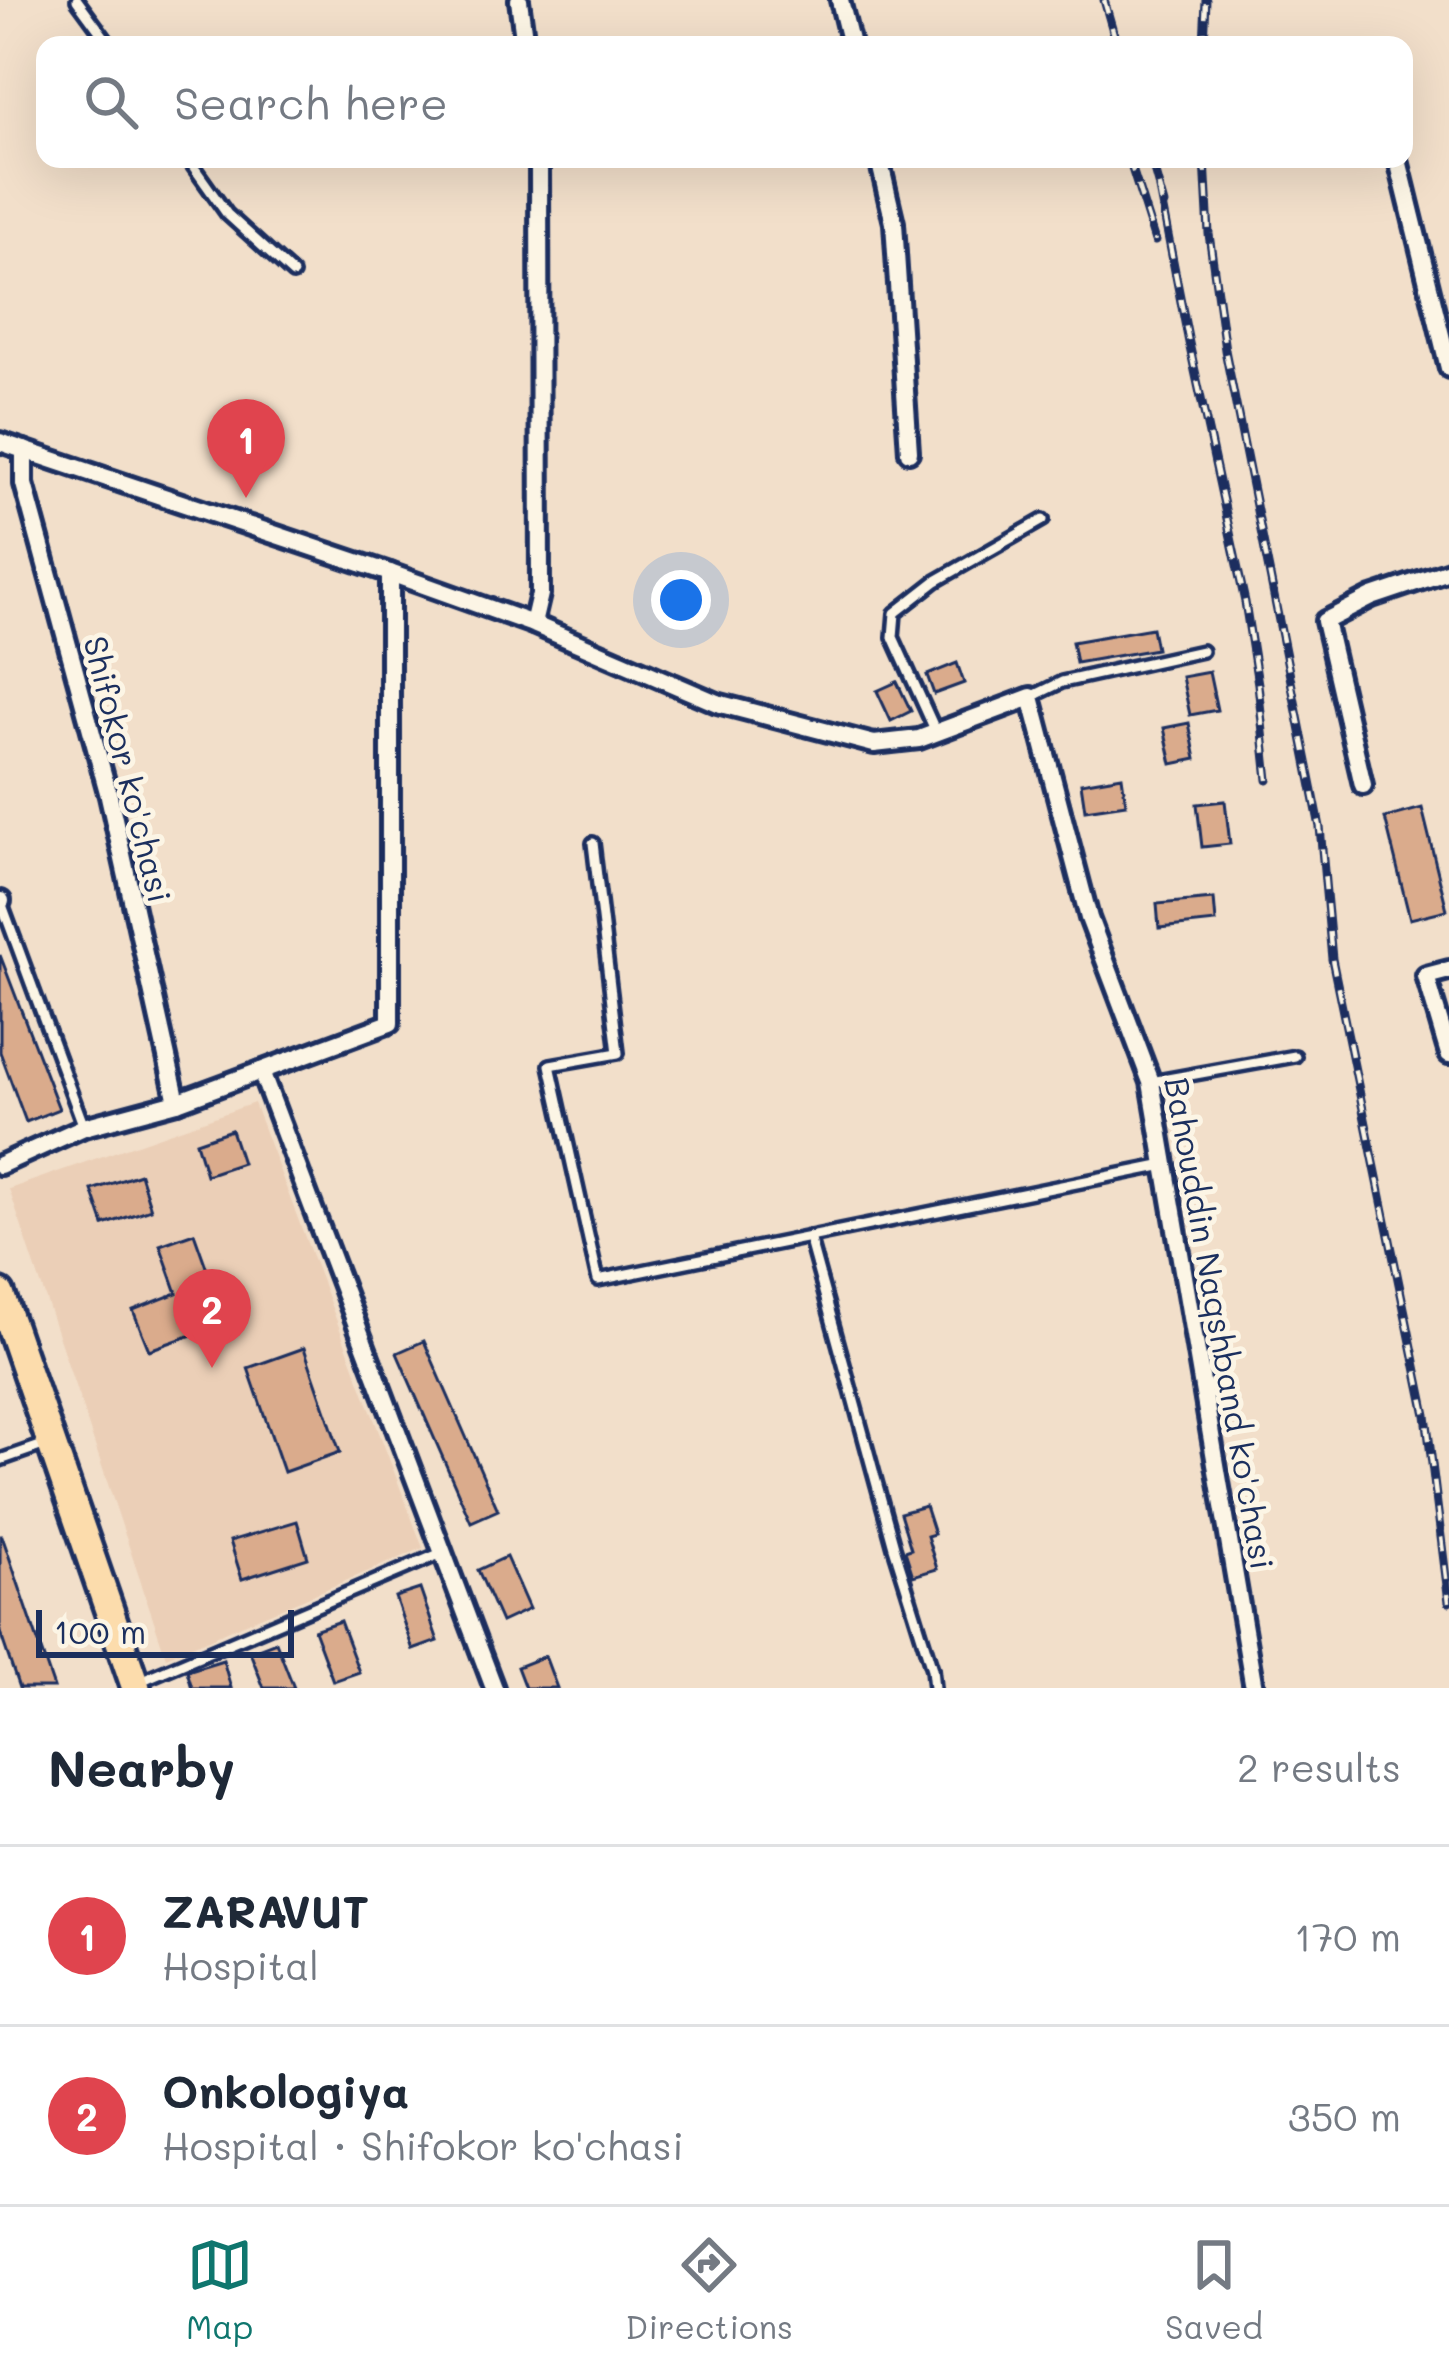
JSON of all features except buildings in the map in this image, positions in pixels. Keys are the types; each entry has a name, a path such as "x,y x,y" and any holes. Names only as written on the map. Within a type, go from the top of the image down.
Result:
{"main road":[{"path":"0,1294 136,1686"}],"street":[{"path":"519,0 524,36"},
{"path":"840,0 849,36"},
{"path":"532,624 540,594 539,168"},
{"path":"881,168 894,223 909,452"},
{"path":"1400,168 1449,368"},
{"path":"0,442 532,624 717,704 874,744 919,739 1031,698"},
{"name":"Shifokor ko'chasi","path":"24,450 24,484 109,796 176,1102"},
{"path":"1363,785 1325,621 1372,598 1449,571"},
{"path":"0,1165 84,1127 176,1102 390,1023 390,573"},
{"name":"Bahouddin Naqshband ko'chasi","path":"1031,698 1089,918 1151,1082 1254,1688"},
{"path":"1449,970 1426,976 1449,1054"},
{"path":"261,1071 494,1688"}],"lane":[{"path":"77,0 103,36"},
{"path":"194,168 227,214 292,274"},
{"path":"936,733 893,637 895,613 936,581 1043,520"},
{"path":"1031,698 1062,682 1202,650"},
{"path":"593,843 618,1053 550,1065 598,1280 1166,1165"},
{"path":"0,900 84,1127"},
{"path":"1151,1082 1295,1056"},
{"path":"809,1237 934,1688"},
{"path":"0,1460 51,1442"},
{"path":"136,1686 444,1552"}],"shaded area":[{"path":"254,1103 423,1548 166,1657 9,1189"}],"railway":[{"path":"1104,0 1114,36"},
{"path":"1204,36 1206,0"},
{"path":"1132,168 1155,241"},
{"path":"1154,168 1164,205"},
{"path":"1205,168 1225,350 1320,827 1332,959 1426,1415 1449,1602"},
{"path":"1159,189 1245,602 1268,780"}],"place":[{"name":"ZARAVUT","path":"246,498"},
{"name":"Onkologiya","path":"212,1368"}]}
